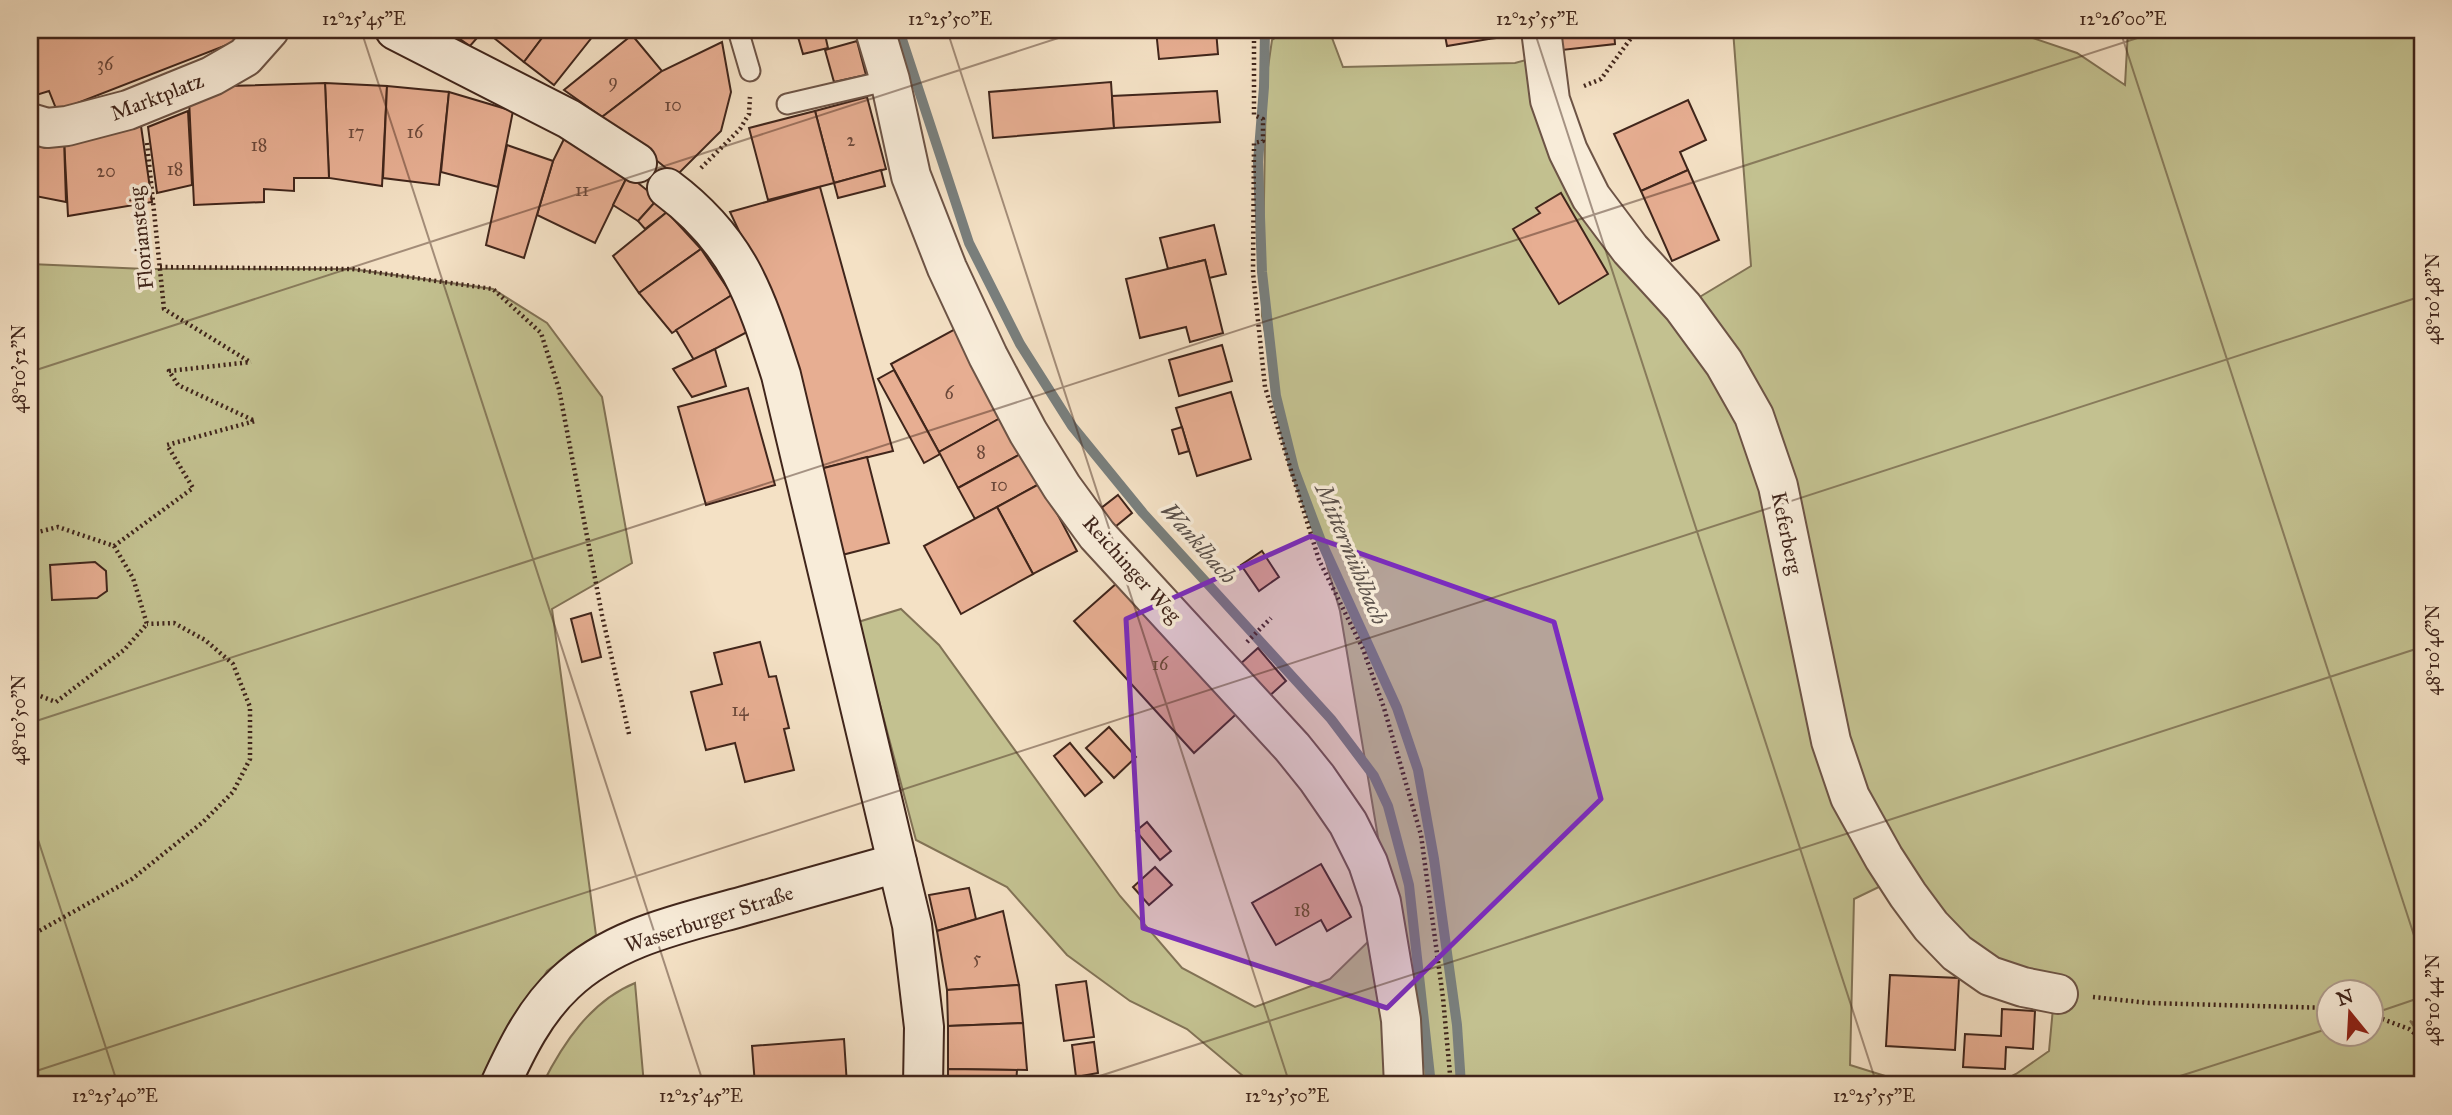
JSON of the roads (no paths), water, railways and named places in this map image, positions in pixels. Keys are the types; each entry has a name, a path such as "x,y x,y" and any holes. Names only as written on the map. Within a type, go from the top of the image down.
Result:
{"street":[{"name":"Marktplatz","path":"30,123 47,128 67,126 93,121 143,104 212,76 244,57 269,30"},
{"name":"Reichinger Weg","path":"875,30 890,80 911,176 947,268 988,356 1035,443 1062,487 1097,535 1292,747 1348,823 1368,863 1381,902 1401,1020 1404,1085"},
{"name":"Keferberg","path":"1541,30 1550,100 1568,151 1591,197 1630,249 1683,307 1724,363 1754,416 1778,486 1831,741 1850,797 1884,858 1931,926 1957,953 1990,976 2023,987 2058,994"},
{"path":"402,34 569,119 637,163"},
{"path":"667,188 688,203 720,236 759,307 781,375 912,926 924,1027 923,1085"},
{"name":"Wasserburger Straße","path":"500,1085 526,1031 544,1005 566,981 622,944 662,930 897,863"}],"lane":[{"path":"738,30 750,71"},
{"path":"787,104 890,80"}],"waterway":[{"name":"Wanklbach","path":"899,30 969,243 1020,344 1072,426 1143,513 1331,719 1374,776 1388,806 1409,885 1431,1085"},
{"name":"Mittermühlbach","path":"1265,30 1258,162 1262,272 1276,396 1294,469 1321,541 1397,708 1418,770 1434,859 1457,1025 1461,1085"}]}
